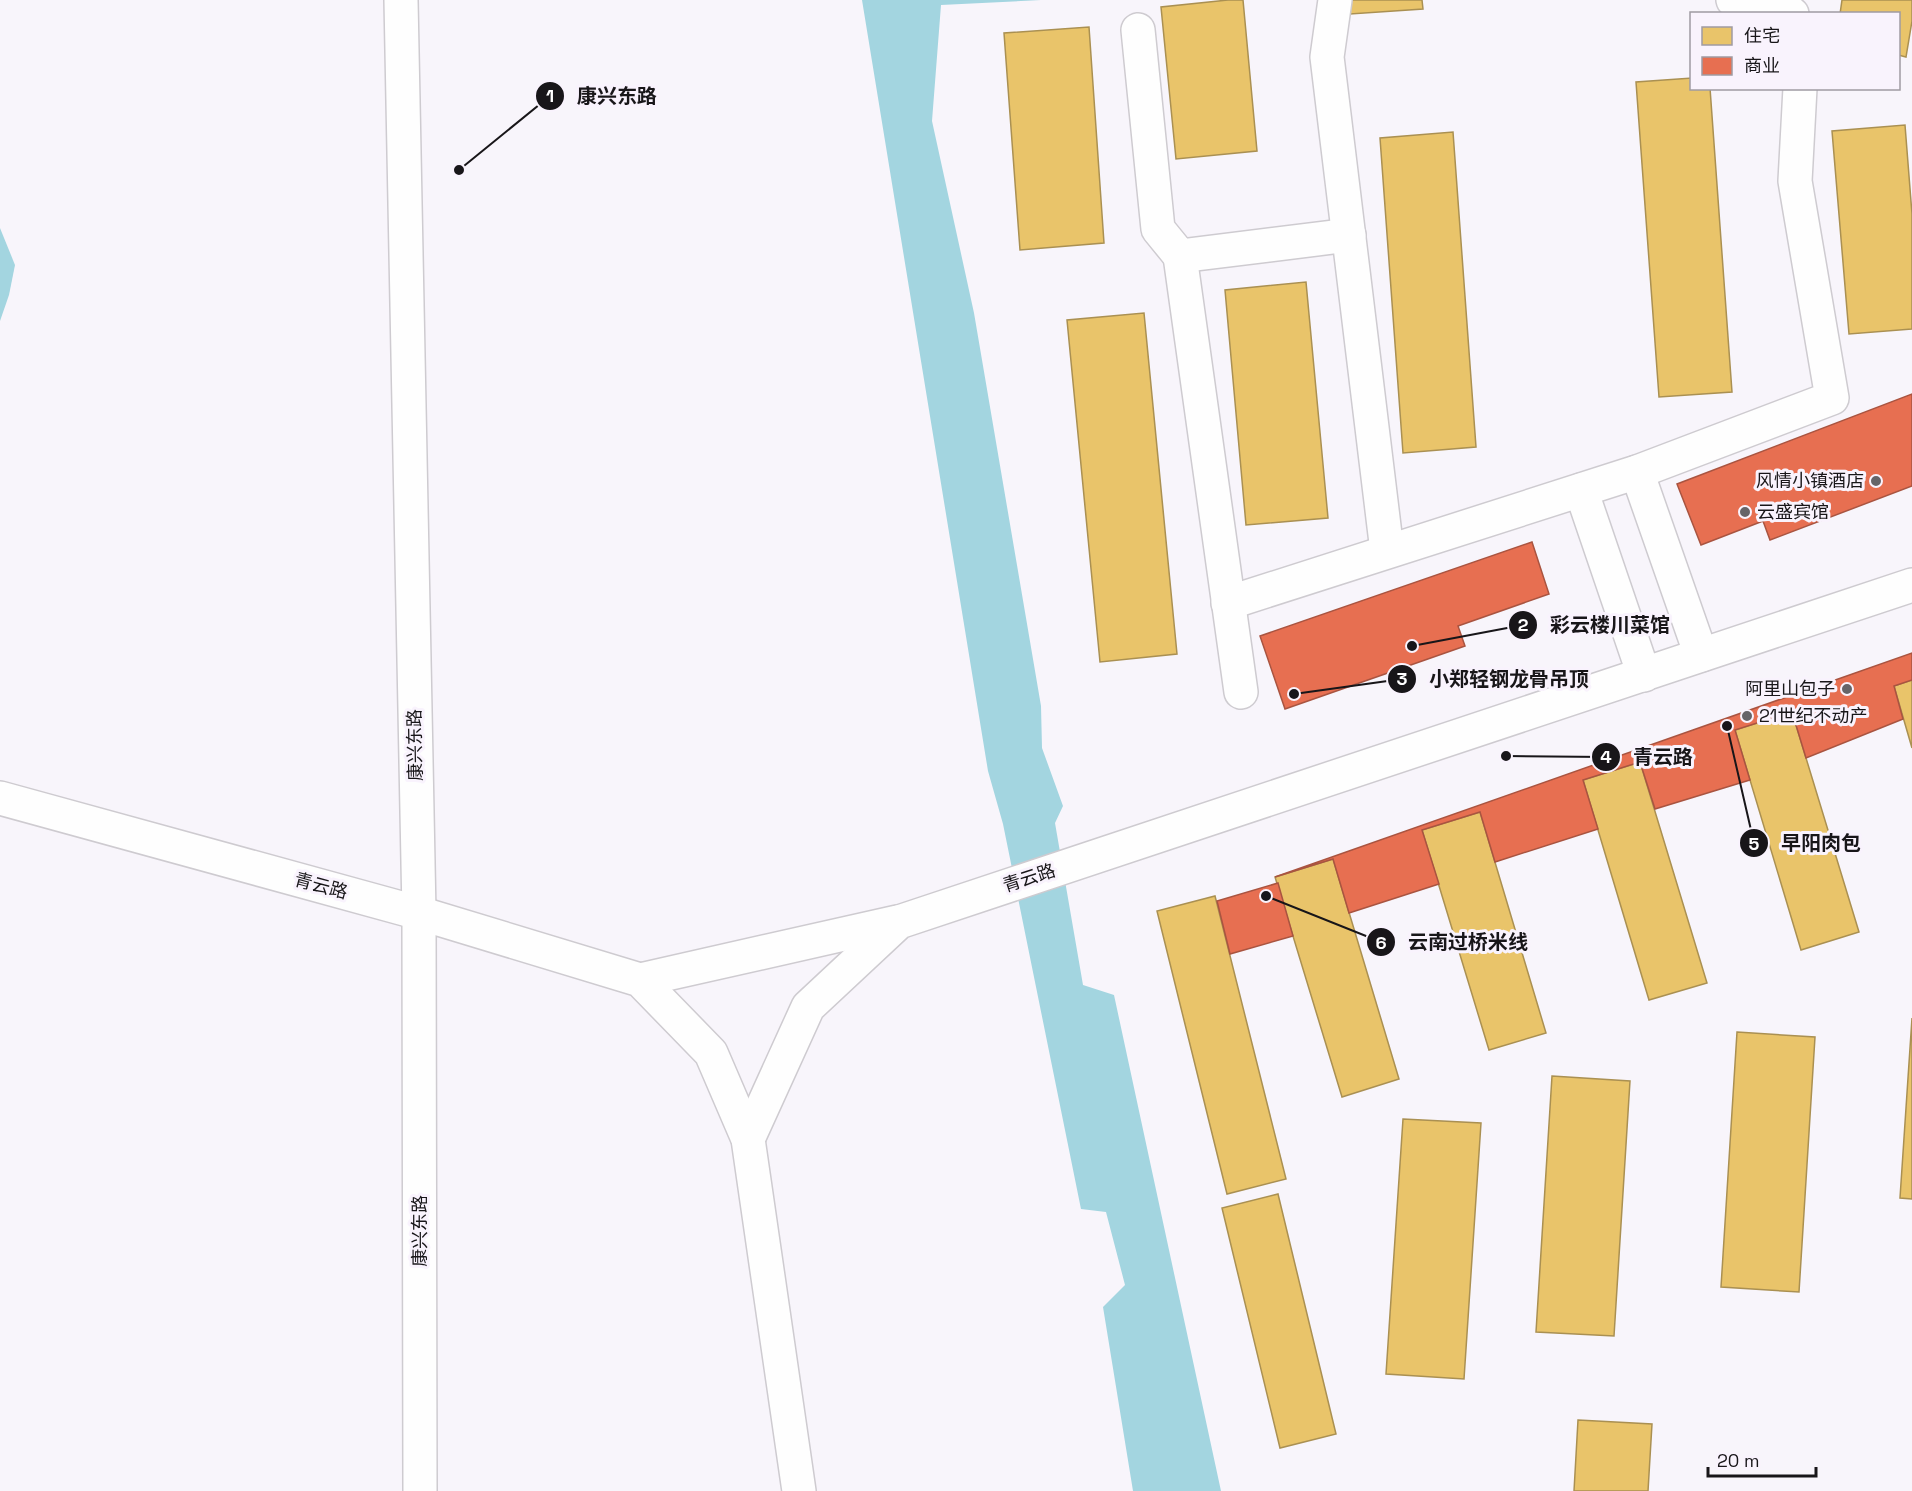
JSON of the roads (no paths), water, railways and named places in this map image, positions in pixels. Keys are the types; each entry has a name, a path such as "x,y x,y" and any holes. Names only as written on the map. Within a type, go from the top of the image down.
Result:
{"street":[{"name":"康兴东路","path":"401,0 419,913 420,1491"},
{"path":"1335,0 1327,57 1387,551"},
{"path":"1733,0 1784,12"},
{"path":"1138,30 1158,229 1180,256 1241,692"},
{"path":"1228,603 1637,472 1832,398 1795,181 1800,90"},
{"path":"1180,256 1349,235"},
{"path":"1637,472 1701,655"},
{"path":"1581,490 1644,675"},
{"name":"青云路","path":"639,980 898,922 1912,585"},
{"name":"青云路","path":"0,798 419,913 639,980 711,1053 747,1139"},
{"name":"青云路","path":"747,1139 808,1007 898,922"},
{"path":"747,1139 800,1491"}],"water":[{"path":"862,0 1041,0 941,5 932,121 974,313 1041,706 1042,748 1063,806 1055,823 1083,985 1114,995 1221,1491 1133,1491 1103,1307 1125,1285 1106,1212 1081,1209 1003,824 988,771"},
{"path":"0,228 15,265 9,295 0,321"}],"place":[{"name":"康兴东路","path":"459,170"},
{"name":"风情小镇酒店","path":"1876,481"},
{"name":"云盛宾馆","path":"1745,512"},
{"name":"彩云楼川菜馆","path":"1412,646"},
{"name":"阿里山包子","path":"1847,689"},
{"name":"小郑轻钢龙骨吊顶","path":"1294,694"},
{"name":"21世纪不动产","path":"1747,716"},
{"name":"早阳肉包","path":"1727,726"},
{"name":"青云路","path":"1506,756"},
{"name":"云南过桥米线","path":"1266,896"}]}
